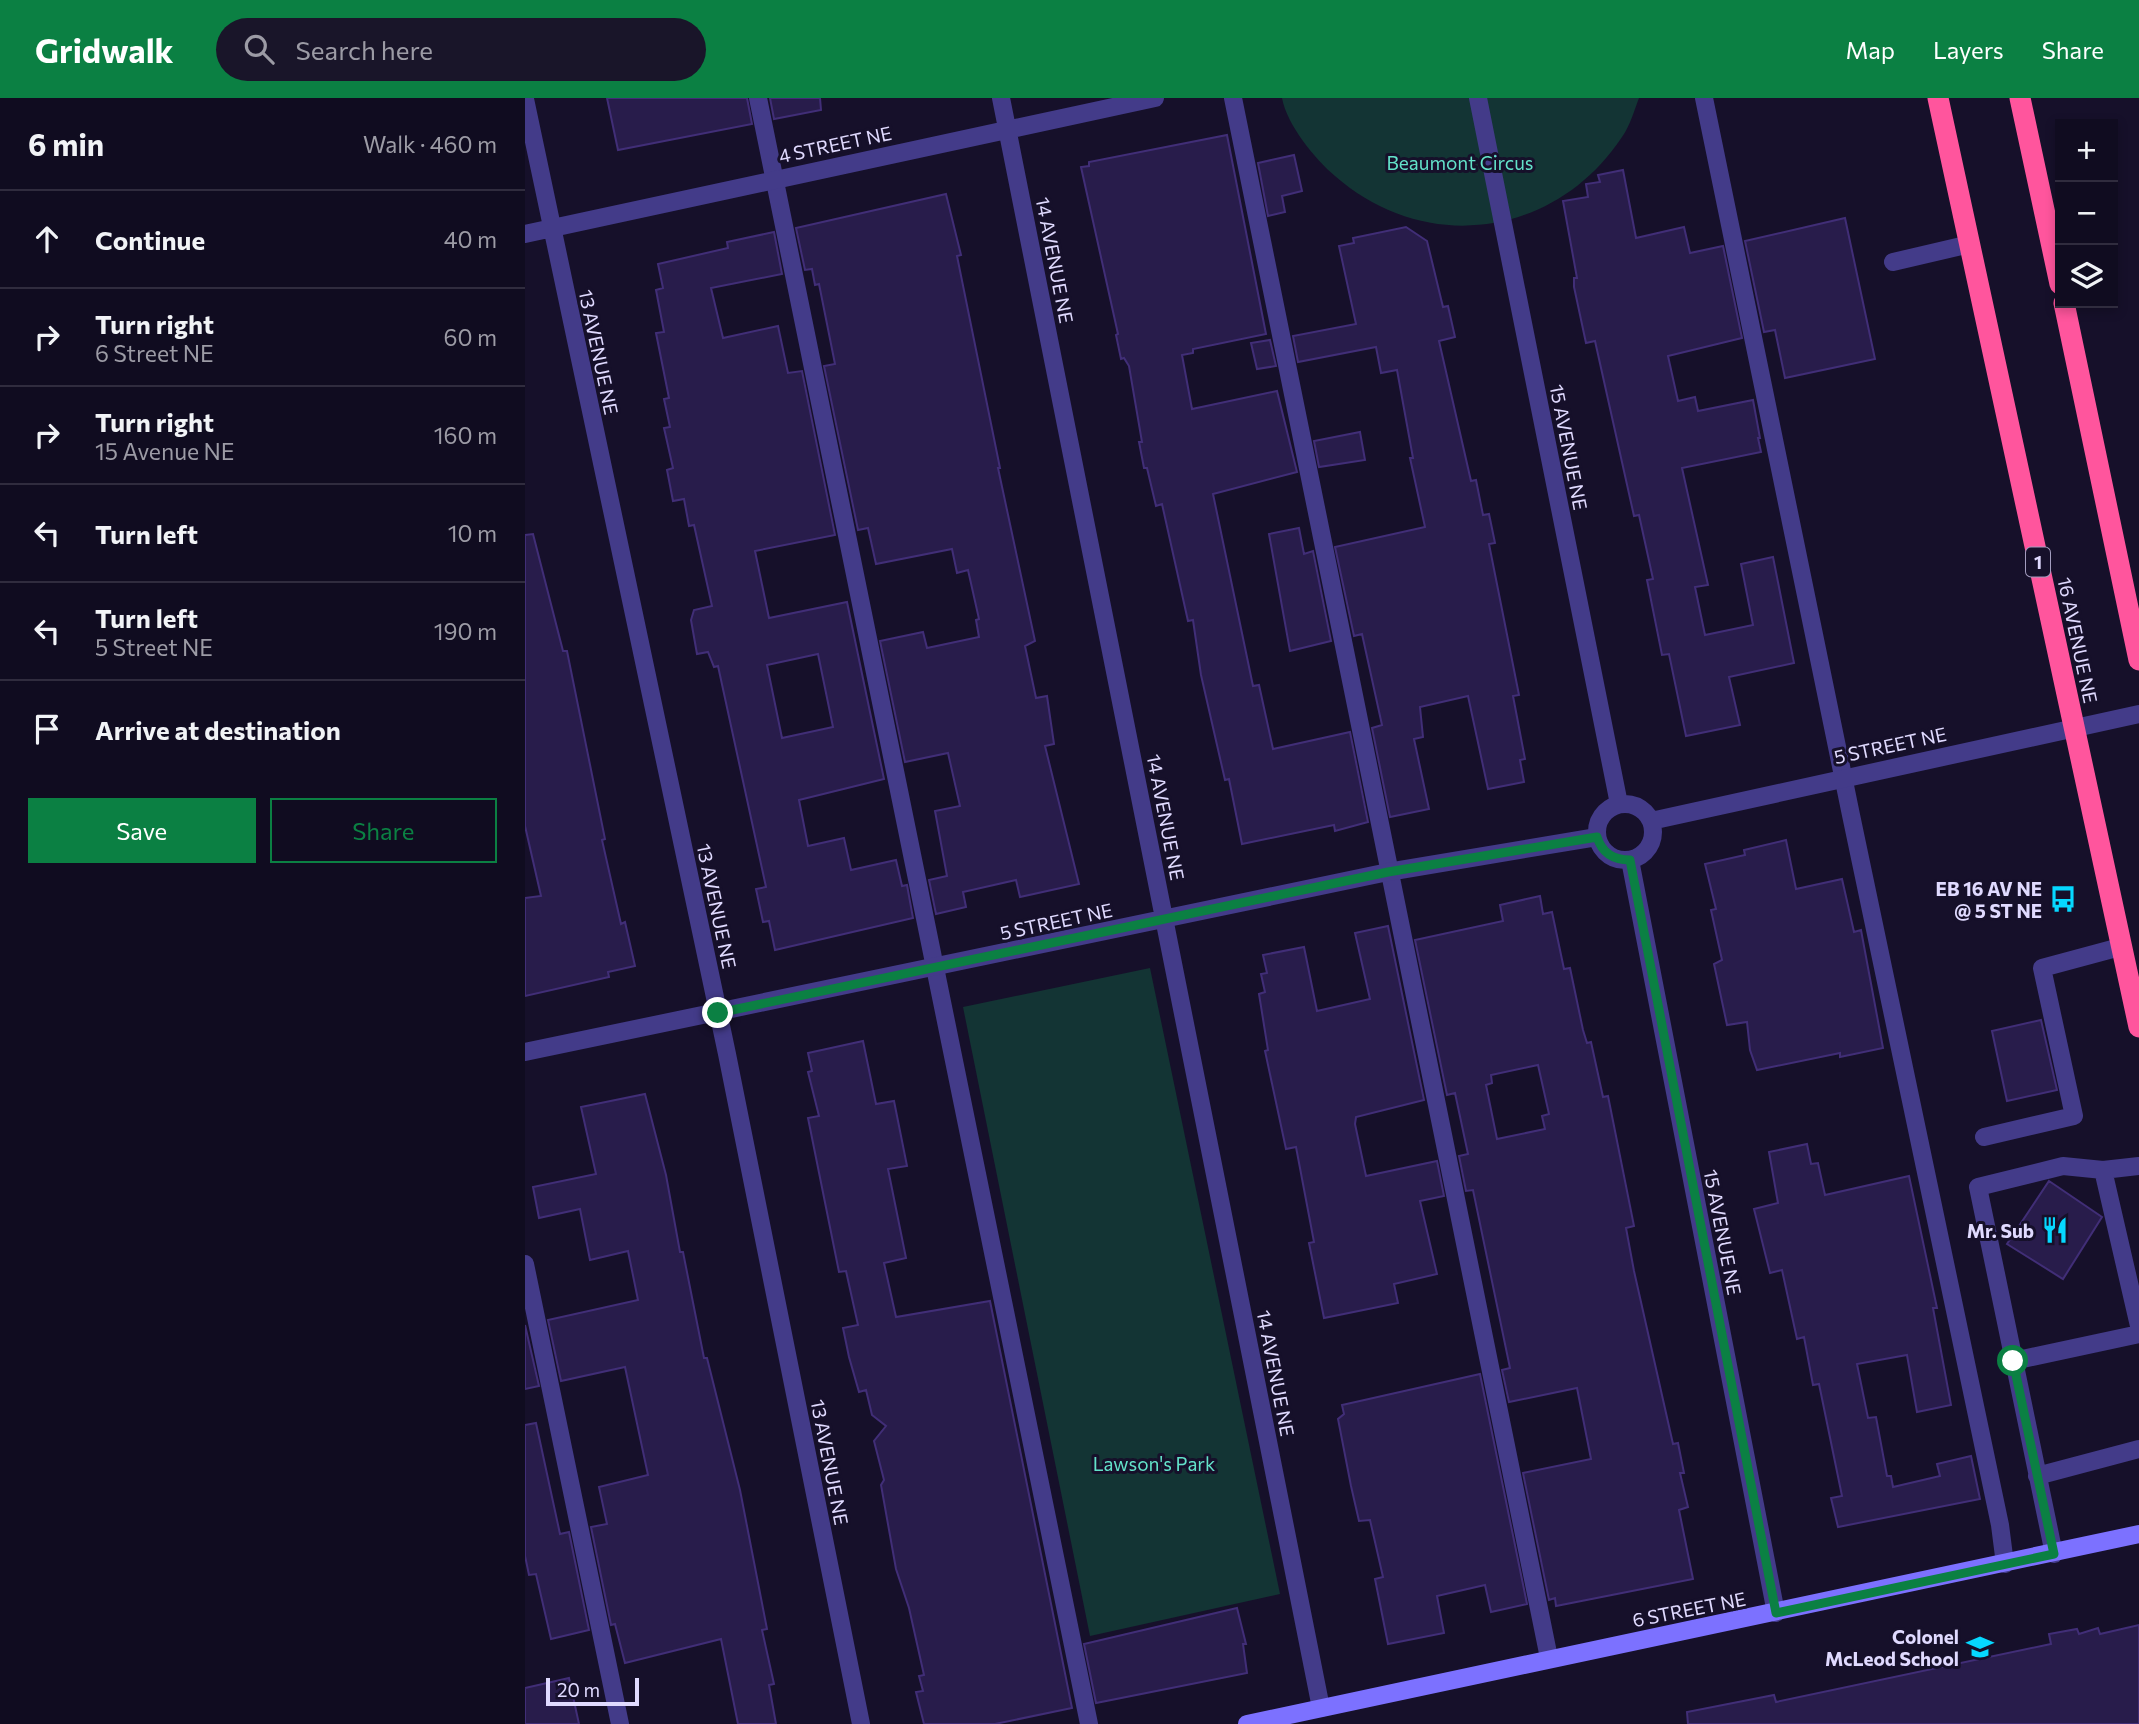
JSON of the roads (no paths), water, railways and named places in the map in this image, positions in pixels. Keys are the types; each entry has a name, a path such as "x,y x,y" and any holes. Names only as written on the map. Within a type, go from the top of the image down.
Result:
{"highway":[{"name":"16 AVENUE NE","path":"1938,98 2139,1027"},
{"path":"2020,98 2055,261"},
{"path":"2065,308 2139,660"}],"street":[{"path":"758,98 1089,1724"},
{"name":"14 AVENUE NE","path":"1001,98 1321,1708"},
{"name":"4 STREET NE","path":"525,234 1155,98"},
{"path":"1233,98 1549,1658"},
{"name":"15 AVENUE NE","path":"1478,98 1619,804"},
{"path":"1704,98 1843,777 1998,1512 2005,1564"},
{"name":"13 AVENUE NE","path":"525,99 718,1013 861,1724"},
{"path":"1893,262 1969,244"},
{"name":"5 STREET NE","path":"1651,821 2139,714"},
{"path":"1619,804 1638,807 1651,821 1653,838 1650,846 1645,853 1630,860 1621,860 1605,852 1597,837 1599,820 1604,812 1619,804"},
{"name":"5 STREET NE","path":"525,1052 935,969 1388,872 1597,837"},
{"name":"15 AVENUE NE","path":"1630,860 1776,1613"},
{"path":"1984,1137 2074,1116 2042,968 2120,947"},
{"path":"2054,1554 1978,1187 2063,1166 2103,1170 2139,1166"},
{"path":"2103,1170 2139,1326"},
{"path":"525,1264 619,1724"},
{"path":"2013,1361 2139,1334"},
{"path":"2037,1476 2139,1449"},
{"name":"6 STREET NE","path":"1247,1724 2139,1534"}],"place":[{"name":"EB 16 AV NE @ 5 ST NE","path":"2063,899"},
{"name":"Mr. Sub","path":"2055,1230"},
{"name":"Colonel McLeod School","path":"1980,1647"}],"park label":[{"name":"Beaumont Circus","path":"1460,162"},
{"name":"Lawson's Park","path":"1154,1463"}]}
